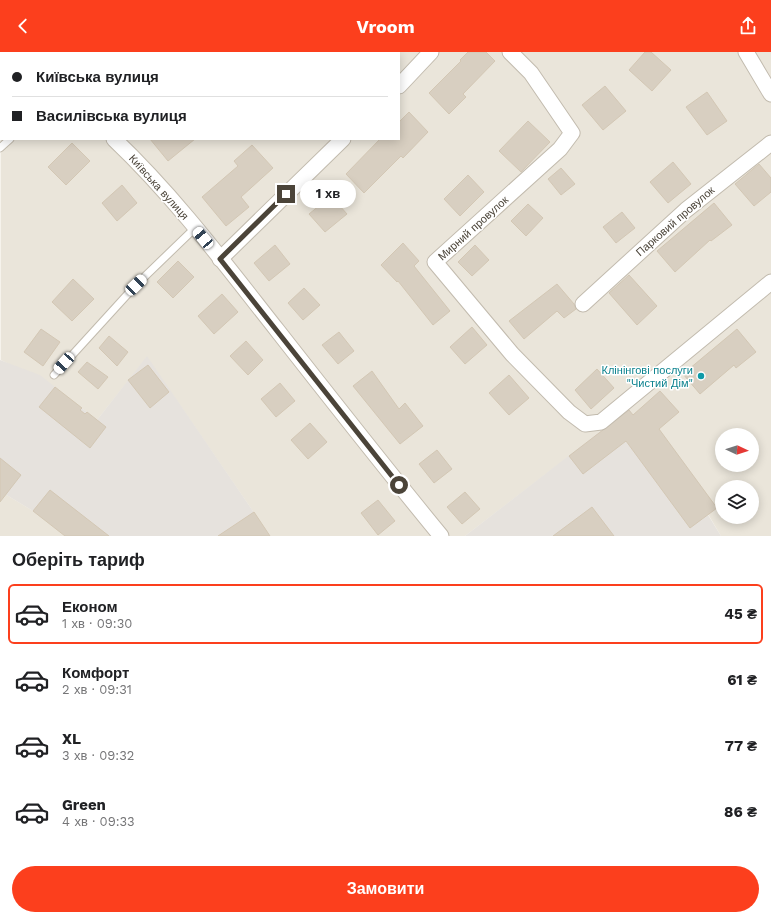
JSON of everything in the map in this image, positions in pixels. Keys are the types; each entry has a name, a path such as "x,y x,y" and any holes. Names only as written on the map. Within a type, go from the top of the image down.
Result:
{"street":[{"path":"400,85 431,52"},
{"name":"Мирний провулок","path":"510,52 531,73 572,132 560,150 435,262 512,354 569,412 585,424 601,422 771,282"},
{"path":"746,52 771,94"},
{"name":"Київська вулиця","path":"115,140 147,171 195,228 341,413 441,536"},
{"path":"220,259 342,140"},
{"name":"Парковий провулок","path":"583,304 686,210 771,143"}],"lane":[{"path":"0,148 9,140"},
{"path":"54,375 136,285 195,228"}],"shaded area":[{"path":"400,52 771,52 771,536 721,536 708,514 629,410 465,536 270,536 147,357 97,420 55,387 1,360 1,140 400,140"},
{"path":"147,356 270,536 65,536 33,511 0,491 0,360 40,375 97,420"},
{"path":"629,409 664,454 673,448 715,505 715,510 708,515 721,536 465,536"},
{"path":"0,491 33,511 65,536 0,536"}],"building":[{"path":"468,52 486,52 495,61 463,94 466,97 449,114 429,93"},
{"path":"645,52 651,52 671,70 652,91 629,70"},
{"path":"605,86 626,111 603,130 582,105"},
{"path":"707,92 727,121 707,135 686,107"},
{"path":"409,112 428,132 403,158 401,156 364,193 346,174 379,140 400,140 400,121"},
{"path":"528,121 550,142 521,172 499,151"},
{"path":"151,140 194,140 168,161"},
{"path":"72,143 90,161 66,185 48,167"},
{"path":"252,145 273,168 241,197 249,207 226,226 202,197 238,166 234,161"},
{"path":"673,162 691,184 668,203 650,182"},
{"path":"759,164 771,178 771,192 754,206 735,184"},
{"path":"561,168 575,184 561,195 548,179"},
{"path":"468,175 484,192 460,216 444,199"},
{"path":"122,185 137,203 117,221 102,203"},
{"path":"331,196 347,214 325,232 309,214"},
{"path":"714,203 732,225 711,241 710,240 675,272 657,251"},
{"path":"528,204 543,218 526,236 511,221"},
{"path":"622,212 635,228 616,243 603,227"},
{"path":"403,243 419,261 414,266 450,311 433,325 398,281 397,282 381,265"},
{"path":"275,245 290,264 269,281 254,263"},
{"path":"475,245 489,260 472,276 458,262"},
{"path":"178,261 194,277 173,298 157,282"},
{"path":"629,275 657,306 637,325 609,293"},
{"path":"73,279 94,299 72,321 52,302"},
{"path":"557,284 574,304 576,309 564,318 557,311 524,339 509,321"},
{"path":"304,288 320,305 303,320 288,303"},
{"path":"222,294 238,312 214,334 198,316"},
{"path":"472,327 487,345 465,364 450,347"},
{"path":"41,329 60,342 43,366 24,352"},
{"path":"737,329 756,352 736,368 734,365 700,394 683,374"},
{"path":"339,332 354,351 338,364 322,345"},
{"path":"109,336 128,352 117,366 99,348"},
{"path":"246,341 263,360 248,375 230,356"},
{"path":"87,362 108,377 98,389 78,372"},
{"path":"148,365 169,392 150,408 128,380"},
{"path":"597,369 614,388 591,409 575,390"},
{"path":"372,371 399,409 405,403 423,426 400,444 353,386"},
{"path":"509,375 529,398 509,415 489,393"},
{"path":"280,383 295,401 276,417 261,399"},
{"path":"55,387 82,408 80,410 85,414 87,412 106,427 90,448 39,407"},
{"path":"660,391 679,412 659,429 715,505 715,509 690,528 626,441 583,474 569,456 629,410 633,415"},
{"path":"310,423 327,442 308,459 291,440"},
{"path":"437,450 452,469 434,483 419,464"},
{"path":"0,458 21,475 0,502"},
{"path":"50,490 109,536 65,536 33,511"},
{"path":"465,492 480,509 462,524 447,507"},
{"path":"378,500 395,521 378,535 361,513"},
{"path":"592,507 614,536 553,536"},
{"path":"254,512 270,536 218,536"}],"place":[{"name":"Клінінгові послуги \"Чистий Дім\"","path":"701,376"}],"route":[{"path":"286,194 220,259 399,485"}]}
